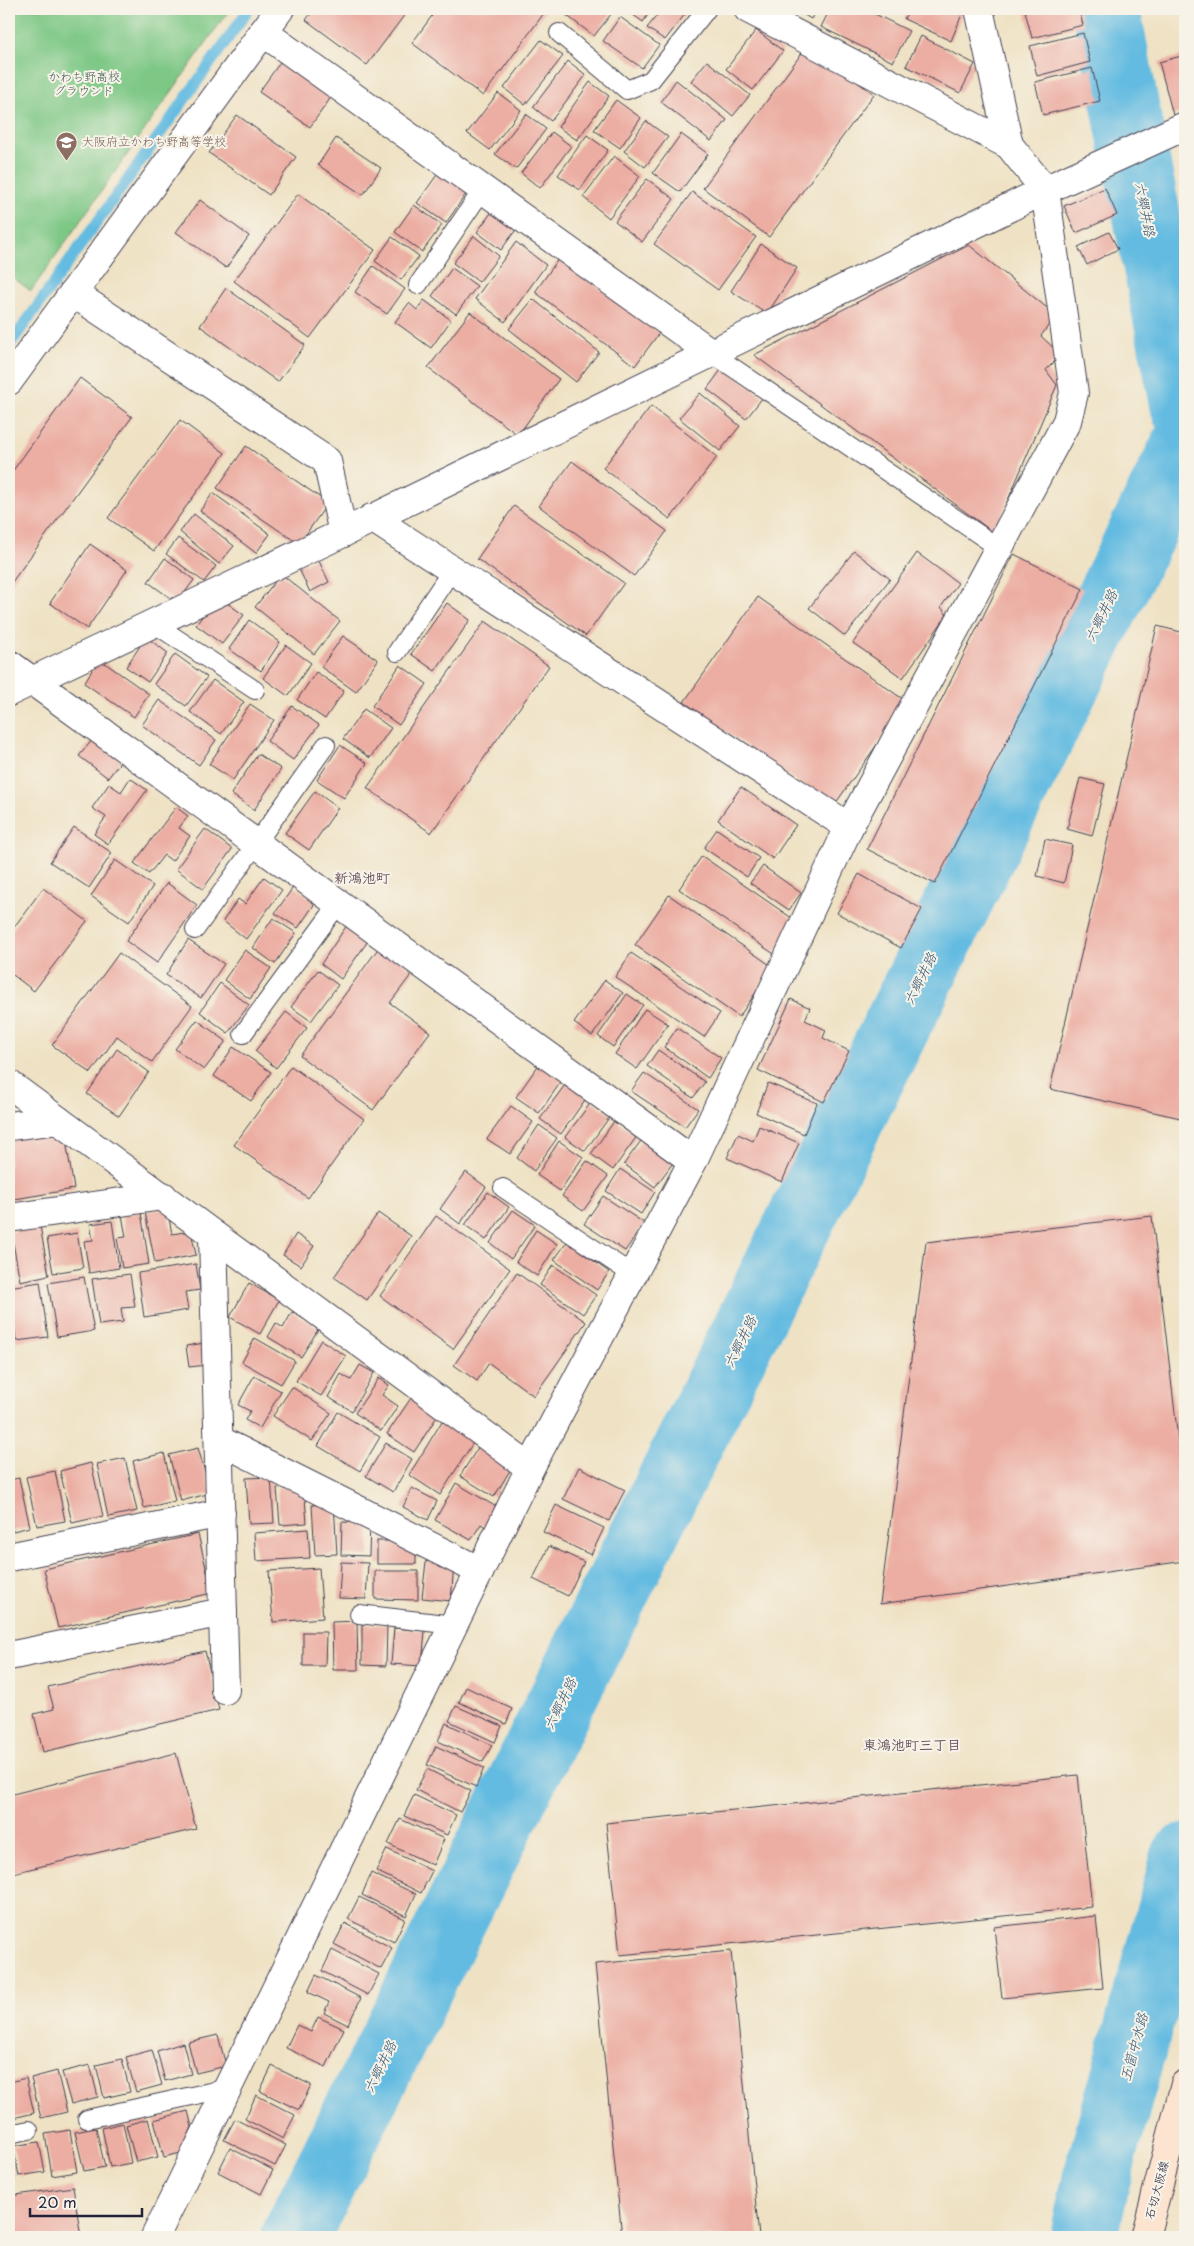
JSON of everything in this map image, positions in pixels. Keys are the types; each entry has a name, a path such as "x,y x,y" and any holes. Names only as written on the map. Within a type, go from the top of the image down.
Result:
{"main road":[{"name":"石切大阪線","path":"1145,2237 1185,2084"}],"street":[{"path":"9,381 280,9"},
{"path":"156,2237 530,1468 693,1161 849,827 1068,421 1074,393 1045,190 1009,145 748,9"},
{"path":"979,9 1009,145"},
{"path":"263,32 710,352"},
{"path":"20,686 342,533 1045,190 1185,126"},
{"path":"73,293 327,461 342,533"},
{"path":"372,518 849,827"},
{"path":"9,664 20,686 256,842 693,1161"},
{"path":"9,1084 530,1468"},
{"path":"9,1126 58,1120"},
{"path":"9,1218 163,1196"},
{"path":"213,1234 225,1690"},
{"path":"219,1440 480,1571"},
{"path":"9,1557 221,1513"},
{"path":"9,1656 223,1612"}],"lane":[{"path":"559,33 627,90 651,80 707,9"},
{"path":"418,285 483,190"},
{"path":"710,352 999,548"},
{"path":"397,652 452,570"},
{"path":"153,623 256,690"},
{"path":"195,930 326,745"},
{"path":"243,1034 339,903"},
{"path":"503,1188 632,1275"},
{"path":"359,1614 454,1625"},
{"path":"87,2119 228,2088"},
{"path":"9,2134 29,2130"}],"green space":[{"name":"かわち野高校 グラウンド","path":"9,9 230,9 31,291 9,275"}],"building":[{"path":"314,9 409,9 367,65 306,20"},
{"path":"437,9 547,9 483,96 412,43"},
{"path":"558,9 606,9 612,13 594,36"},
{"path":"625,9 652,9 643,22"},
{"path":"662,9 689,9 665,40 647,28"},
{"path":"794,9 817,9 811,19"},
{"path":"830,9 865,9 909,31 893,62 821,27"},
{"path":"909,9 956,9 963,12 951,41 904,19"},
{"path":"1033,9 1079,9 1083,25 1032,38 1025,11"},
{"path":"620,17 659,45 642,68 603,41"},
{"path":"756,30 783,51 753,90 726,69"},
{"path":"1083,33 1090,62 1037,76 1030,46"},
{"path":"921,36 975,64 960,93 906,66"},
{"path":"541,40 563,56 525,105 504,88"},
{"path":"807,46 874,94 769,237 703,188"},
{"path":"1185,55 1185,112 1173,115 1159,62"},
{"path":"281,61 332,96 310,127 259,92"},
{"path":"568,61 586,75 551,121 533,107"},
{"path":"707,61 750,95 733,116 691,81"},
{"path":"1092,68 1100,101 1043,115 1035,82"},
{"path":"676,80 727,120 711,141 661,102"},
{"path":"590,82 609,96 577,140 558,127"},
{"path":"498,93 521,110 490,150 467,133"},
{"path":"616,100 641,118 620,148 594,130"},
{"path":"526,114 546,129 516,169 495,154"},
{"path":"237,115 296,157 269,195 209,153"},
{"path":"646,121 668,137 645,167 624,151"},
{"path":"552,132 571,146 540,188 521,173"},
{"path":"681,134 708,154 680,192 653,173"},
{"path":"587,135 608,150 580,190 558,175"},
{"path":"336,138 381,168 363,195 318,165"},
{"path":"614,156 640,176 609,218 583,197"},
{"path":"439,172 468,191 446,223 417,203"},
{"path":"647,179 674,199 642,242 615,221"},
{"path":"1105,188 1117,215 1076,233 1064,206"},
{"path":"692,192 756,237 718,290 654,244"},
{"path":"298,194 375,250 310,338 234,281"},
{"path":"200,200 249,236 226,268 176,232"},
{"path":"414,205 442,225 422,252 395,232"},
{"path":"494,209 518,227 501,250 477,232"},
{"path":"1109,232 1118,249 1087,265 1078,247"},
{"path":"474,236 499,256 479,282 453,263"},
{"path":"392,237 419,256 401,280 375,261"},
{"path":"516,242 546,265 505,322 475,299"},
{"path":"761,244 797,268 767,314 731,291"},
{"path":"969,245 1056,315 1041,336 1061,355 1046,370 1057,385 994,533 754,355"},
{"path":"559,258 659,333 635,366 535,292"},
{"path":"373,266 405,289 387,314 355,292"},
{"path":"452,268 477,286 456,314 432,296"},
{"path":"226,288 305,345 278,382 200,326"},
{"path":"533,299 599,352 576,382 509,329"},
{"path":"424,300 451,320 431,348 395,322 409,303 417,310"},
{"path":"470,312 559,379 518,435 428,368"},
{"path":"724,366 763,397 746,419 707,389"},
{"path":"80,378 132,417 9,586 9,476"},
{"path":"700,393 740,426 720,451 679,418"},
{"path":"651,406 717,457 670,519 603,468"},
{"path":"180,420 225,453 154,551 108,518"},
{"path":"246,446 328,503 299,544 217,488"},
{"path":"572,461 667,531 634,576 539,506"},
{"path":"213,493 270,534 256,553 200,511"},
{"path":"514,506 624,583 586,636 477,559"},
{"path":"194,514 234,546 219,564 180,532"},
{"path":"178,538 216,566 204,582 166,554"},
{"path":"90,544 127,570 87,629 50,603"},
{"path":"854,551 890,579 845,636 809,608"},
{"path":"917,553 958,583 941,607 947,615 903,678 853,643"},
{"path":"1014,554 1083,589 935,884 867,849"},
{"path":"317,557 329,582 310,592 298,567"},
{"path":"165,558 194,580 177,603 148,582"},
{"path":"281,574 340,621 314,654 255,607"},
{"path":"217,596 244,615 222,644 196,625"},
{"path":"758,597 907,702 833,807 684,702"},
{"path":"447,603 470,620 435,671 411,654"},
{"path":"249,620 280,642 261,671 229,649"},
{"path":"485,621 549,666 431,833 367,788"},
{"path":"1157,626 1185,633 1185,1119 1050,1089"},
{"path":"343,636 378,660 356,692 321,667"},
{"path":"146,637 168,653 148,682 126,667"},
{"path":"286,645 311,663 288,696 263,678"},
{"path":"175,654 207,677 186,706 154,684"},
{"path":"99,659 149,694 134,717 84,683"},
{"path":"400,665 427,684 399,725 372,706"},
{"path":"316,672 344,691 325,719 297,700"},
{"path":"213,680 244,702 221,734 190,712"},
{"path":"159,700 216,740 199,765 142,725"},
{"path":"250,704 274,720 233,780 209,764"},
{"path":"292,706 319,725 293,760 267,741"},
{"path":"364,709 391,728 370,758 343,739"},
{"path":"93,739 121,761 108,778 79,756"},
{"path":"340,745 367,763 344,798 317,780"},
{"path":"258,754 281,769 254,810 231,794"},
{"path":"130,778 147,790 108,844 94,834 106,817 92,808 109,784 121,792"},
{"path":"1080,778 1105,784 1092,836 1067,829"},
{"path":"741,787 796,825 773,859 718,820"},
{"path":"315,791 338,808 309,850 285,833"},
{"path":"176,807 188,816 179,828 190,836 172,861 164,855 149,874 134,863"},
{"path":"74,827 112,853 89,888 50,862"},
{"path":"205,829 232,849 203,889 176,869"},
{"path":"717,829 759,858 747,877 704,848"},
{"path":"1045,839 1072,845 1064,883 1037,876"},
{"path":"702,856 796,921 774,954 679,889"},
{"path":"115,860 153,886 129,922 91,896"},
{"path":"763,866 801,893 789,910 750,883"},
{"path":"859,874 922,909 901,948 837,913"},
{"path":"264,877 282,890 246,939 223,921 238,899 245,904"},
{"path":"167,883 197,905 157,963 126,941"},
{"path":"294,886 316,902 298,928 275,913"},
{"path":"43,888 87,921 34,991 9,972 9,934"},
{"path":"669,895 773,967 739,1017 635,945"},
{"path":"273,918 296,933 275,964 253,948"},
{"path":"347,925 368,941 341,979 321,964"},
{"path":"188,940 224,964 201,998 166,975"},
{"path":"380,946 414,971 390,1003 430,1032 373,1110 300,1056"},
{"path":"245,950 271,968 250,999 224,980"},
{"path":"119,953 192,1006 152,1062 117,1036 91,1073 52,1045"},
{"path":"631,953 720,1013 704,1037 615,977"},
{"path":"318,970 338,985 311,1021 291,1007"},
{"path":"605,980 623,993 592,1036 574,1023"},
{"path":"220,983 249,1005 228,1033 200,1012"},
{"path":"627,994 643,1005 613,1047 598,1036"},
{"path":"791,999 810,1008 805,1020 826,1030 823,1038 849,1051 824,1102 758,1070"},
{"path":"645,1009 668,1024 637,1069 615,1054"},
{"path":"286,1012 307,1028 276,1068 255,1051"},
{"path":"197,1020 226,1041 204,1070 175,1049"},
{"path":"677,1028 721,1058 708,1078 664,1047"},
{"path":"233,1047 271,1072 251,1101 214,1076"},
{"path":"117,1049 149,1072 119,1116 87,1094"},
{"path":"658,1050 705,1082 693,1098 647,1066"},
{"path":"540,1063 563,1079 539,1113 516,1097"},
{"path":"291,1066 364,1119 308,1198 234,1145"},
{"path":"644,1073 698,1109 685,1127 631,1091"},
{"path":"567,1082 587,1097 561,1134 540,1119"},
{"path":"768,1083 817,1103 804,1134 756,1113"},
{"path":"592,1101 611,1115 585,1151 565,1137"},
{"path":"511,1106 533,1122 510,1154 487,1139"},
{"path":"615,1120 637,1136 613,1170 591,1154"},
{"path":"539,1125 557,1138 534,1171 517,1158"},
{"path":"759,1126 799,1143 782,1182 727,1158 738,1134 753,1141"},
{"path":"64,1129 74,1189 9,1200 9,1138"},
{"path":"643,1138 675,1160 655,1187 624,1164"},
{"path":"559,1141 583,1157 560,1191 537,1175"},
{"path":"587,1161 608,1176 583,1211 562,1196"},
{"path":"620,1169 655,1192 641,1214 606,1191"},
{"path":"466,1172 486,1187 460,1224 440,1209"},
{"path":"488,1192 509,1207 486,1240 465,1225"},
{"path":"603,1196 644,1223 625,1251 584,1224"},
{"path":"167,1208 172,1234 191,1231 196,1255 155,1263 145,1212"},
{"path":"513,1210 535,1225 511,1259 490,1243"},
{"path":"141,1212 149,1264 122,1268 117,1238 126,1237 122,1215"},
{"path":"378,1213 411,1236 367,1300 334,1277"},
{"path":"436,1216 510,1269 453,1349 380,1296"},
{"path":"1152,1216 1185,1499 1185,1561 880,1604 926,1242"},
{"path":"112,1221 119,1268 89,1273 84,1241 93,1240 90,1224"},
{"path":"40,1226 49,1275 20,1281 11,1232"},
{"path":"536,1230 557,1244 537,1276 516,1262"},
{"path":"77,1233 83,1268 53,1273 47,1238"},
{"path":"296,1234 314,1246 301,1266 283,1255"},
{"path":"567,1242 609,1272 597,1290 554,1260"},
{"path":"196,1264 200,1290 185,1292 188,1310 144,1317 138,1273"},
{"path":"553,1265 596,1295 583,1314 540,1285"},
{"path":"517,1273 586,1322 534,1396 489,1363 477,1381 454,1365"},
{"path":"130,1274 135,1307 121,1308 123,1322 99,1325 92,1279"},
{"path":"84,1277 94,1331 57,1337 48,1283"},
{"path":"40,1282 48,1337 16,1341 9,1287"},
{"path":"249,1283 279,1300 260,1334 230,1317"},
{"path":"292,1312 319,1328 301,1357 268,1337 276,1323 283,1328"},
{"path":"255,1338 295,1361 281,1384 242,1362"},
{"path":"321,1340 346,1356 321,1396 296,1381"},
{"path":"204,1343 207,1365 189,1367 186,1346"},
{"path":"360,1365 374,1373 352,1411 328,1397 341,1374 351,1380"},
{"path":"254,1376 281,1391 260,1428 245,1420 250,1411 238,1405"},
{"path":"379,1378 389,1385 382,1395 398,1406 381,1431 355,1413"},
{"path":"292,1387 331,1413 312,1441 273,1416"},
{"path":"411,1398 438,1415 414,1452 387,1434"},
{"path":"338,1412 380,1437 360,1471 318,1446"},
{"path":"444,1418 476,1438 440,1495 409,1475"},
{"path":"386,1443 412,1459 393,1492 366,1476"},
{"path":"479,1446 512,1467 494,1497 460,1476"},
{"path":"198,1448 211,1493 181,1501 169,1455"},
{"path":"164,1453 175,1501 144,1508 133,1461"},
{"path":"125,1458 137,1511 108,1517 97,1464"},
{"path":"91,1463 103,1516 72,1523 60,1471"},
{"path":"579,1467 625,1490 609,1521 563,1499"},
{"path":"55,1471 65,1521 37,1526 26,1477"},
{"path":"271,1477 274,1523 249,1524 246,1478"},
{"path":"19,1478 30,1527 9,1532 9,1480"},
{"path":"456,1483 498,1508 487,1528 481,1524 471,1540 435,1520"},
{"path":"304,1486 307,1523 280,1525 277,1488"},
{"path":"412,1488 437,1501 428,1520 403,1507"},
{"path":"334,1504 337,1554 315,1555 312,1505"},
{"path":"556,1505 604,1528 591,1555 543,1532"},
{"path":"342,1522 370,1523 369,1556 341,1555"},
{"path":"308,1529 310,1558 256,1561 254,1533"},
{"path":"198,1534 212,1593 58,1628 44,1569"},
{"path":"377,1541 416,1541 416,1564 377,1564"},
{"path":"549,1546 584,1562 568,1596 533,1579"},
{"path":"426,1561 454,1564 451,1601 422,1598"},
{"path":"341,1562 368,1563 366,1599 339,1598"},
{"path":"319,1568 323,1618 273,1622 269,1571"},
{"path":"375,1571 418,1571 418,1600 375,1599"},
{"path":"357,1621 358,1670 333,1670 332,1622"},
{"path":"362,1624 387,1625 386,1666 362,1665"},
{"path":"394,1628 425,1631 422,1666 391,1664"},
{"path":"303,1632 326,1632 325,1666 303,1666"},
{"path":"205,1651 219,1710 43,1752 34,1714 54,1709 48,1687"},
{"path":"466,1687 512,1709 506,1724 459,1702"},
{"path":"456,1706 502,1726 495,1742 449,1721"},
{"path":"446,1723 492,1745 483,1762 438,1741"},
{"path":"436,1746 484,1768 476,1787 427,1765"},
{"path":"176,1753 196,1829 9,1874 9,1795"},
{"path":"427,1769 471,1791 460,1812 416,1790"},
{"path":"1078,1775 1092,1907 620,1955 606,1823"},
{"path":"414,1795 456,1815 447,1835 404,1816"},
{"path":"400,1819 444,1839 433,1865 388,1844"},
{"path":"387,1849 432,1871 421,1893 376,1871"},
{"path":"371,1873 416,1894 406,1916 362,1895"},
{"path":"359,1897 405,1919 394,1942 348,1919"},
{"path":"1096,1916 1103,1988 1002,1998 994,1927"},
{"path":"345,1923 392,1948 381,1969 334,1944"},
{"path":"332,1950 379,1974 368,1995 322,1971"},
{"path":"731,1951 759,2237 622,2237 595,1964"},
{"path":"316,1975 361,1998 348,2025 324,2013 329,2002 308,1992"},
{"path":"318,2017 344,2029 326,2067 286,2048 297,2025 311,2032"},
{"path":"218,2035 226,2066 196,2073 188,2042"},
{"path":"183,2043 191,2074 165,2081 157,2051"},
{"path":"152,2050 162,2085 136,2092 126,2057"},
{"path":"122,2059 130,2092 104,2098 96,2065"},
{"path":"90,2065 98,2097 71,2104 62,2072"},
{"path":"272,2066 311,2085 299,2110 260,2091"},
{"path":"57,2071 67,2112 41,2118 31,2078"},
{"path":"26,2078 34,2113 9,2119 9,2082"},
{"path":"256,2095 295,2115 283,2139 245,2119"},
{"path":"188,2111 192,2127 181,2153 164,2157 154,2120"},
{"path":"148,2119 158,2157 136,2162 126,2125"},
{"path":"235,2119 286,2145 275,2166 224,2140"},
{"path":"123,2123 131,2163 110,2167 102,2128"},
{"path":"96,2128 105,2167 84,2171 75,2132"},
{"path":"70,2130 77,2172 52,2176 45,2134"},
{"path":"39,2142 45,2172 19,2176 13,2146"},
{"path":"230,2148 273,2170 261,2194 218,2172"},
{"path":"9,2153 14,2177 9,2178"},
{"path":"73,2187 81,2237 9,2237 9,2196"}],"waterway":[{"path":"9,346 249,9"},
{"name":"六郷井路","path":"1106,9 1185,409"},
{"name":"六郷井路","path":"295,2237 1185,446"},
{"name":"五箇中水路","path":"1084,2237 1096,2181 1185,1857"}],"place":[{"name":"大阪府立かわち野高等学校","path":"66,161"}],"district":[{"name":"新鴻池町","path":"362,878"},
{"name":"東鴻池町三丁目","path":"912,1745"}]}
